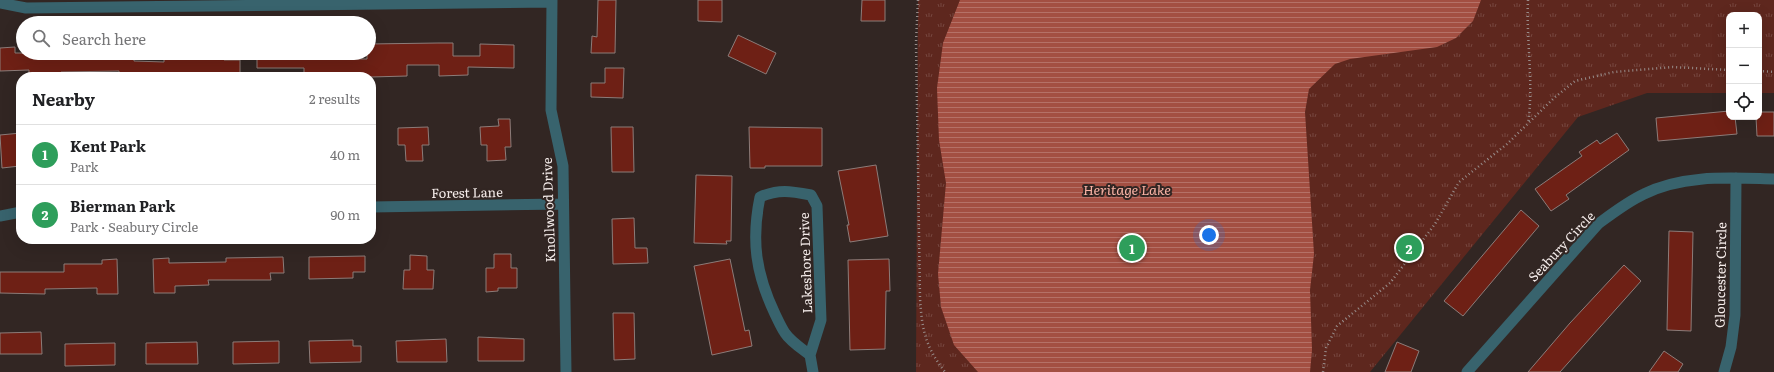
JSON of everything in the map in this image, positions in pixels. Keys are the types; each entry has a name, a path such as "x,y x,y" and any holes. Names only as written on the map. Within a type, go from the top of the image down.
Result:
{"street":[{"path":"0,3 26,8 346,2 552,1"},
{"name":"Knollwood Drive","path":"552,1 551,110 563,166 566,372"},
{"name":"Gloucester Circle","path":"1724,372 1731,347 1735,315 1736,178"},
{"name":"Seabury Circle","path":"1467,372 1598,224 1624,205 1645,193 1673,183 1699,179 1774,179"},
{"name":"Lakeshore Drive","path":"788,190 811,195 817,206 821,320 810,355 785,334 767,297 760,276 756,254 760,197 772,192 788,190"},
{"name":"Forest Lane","path":"376,207 563,204"},
{"path":"0,216 16,213"},
{"path":"810,355 814,372"}],"path":[{"path":"918,0 916,50 920,298 922,326 934,357 945,372"},
{"path":"1528,0 1527,26 1530,108 1528,124"},
{"path":"1323,372 1326,348 1337,326 1390,283 1435,224 1459,182 1507,144 1554,98 1575,81 1614,72 1673,67 1726,70"},
{"path":"1762,71 1774,72"}],"green space":[{"name":"Heritage Lake","path":"918,0 1774,0 1774,93 1762,93 1762,12 1726,12 1726,93 1647,93 1578,117 1370,372 916,372"}],"water":[{"name":"Heritage Lake","path":"960,0 1481,0 1473,21 1456,38 1437,47 1350,59 1335,64 1309,89 1305,112 1314,254 1310,290 1312,350 1310,372 978,372 954,345 941,307 938,274 946,183 939,140 937,88 943,43"}],"building":[{"path":"598,0 616,0 615,53 591,53 592,36 597,37"},
{"path":"698,0 722,0 722,22 698,21"},
{"path":"862,0 885,0 885,21 861,21"},
{"path":"738,35 776,53 766,74 728,56"},
{"path":"453,43 453,56 480,56 480,44 514,45 514,68 468,67 468,75 439,76 439,65 407,65 407,76 376,77 376,72 304,72 304,68 257,68 257,60 376,60 376,44"},
{"path":"15,47 16,60 134,60 164,62 164,60 240,60 240,72 0,71 0,48"},
{"path":"605,68 624,68 623,98 591,97 591,83 605,83"},
{"path":"1726,111 1726,120 1735,120 1737,134 1658,141 1656,118"},
{"path":"1762,112 1774,112 1774,136 1757,136 1756,120 1762,120"},
{"path":"498,119 510,119 511,147 505,147 506,160 487,161 487,145 481,145 480,127 499,126"},
{"path":"428,127 429,145 422,145 423,161 406,161 405,145 398,145 398,128"},
{"path":"611,127 633,127 634,172 612,172"},
{"path":"749,127 822,128 822,166 765,166 765,168 750,168"},
{"path":"16,133 16,166 2,168 0,135"},
{"path":"1617,133 1629,150 1566,195 1569,199 1551,211 1535,189 1582,156 1579,152 1597,140 1600,144"},
{"path":"876,165 888,236 850,242 847,225 849,225 838,171"},
{"path":"696,175 732,176 731,241 726,241 727,244 694,243"},
{"path":"1521,210 1539,226 1463,316 1444,301"},
{"path":"634,218 635,248 647,248 648,263 613,264 612,219"},
{"path":"1669,231 1693,232 1691,331 1667,330"},
{"path":"494,254 511,254 511,268 517,268 517,288 498,288 498,291 486,292 486,268 494,268"},
{"path":"410,255 427,256 427,270 434,270 433,289 403,289 404,270 410,270"},
{"path":"365,256 365,272 353,272 353,278 309,279 309,257"},
{"path":"283,257 284,273 270,273 271,280 208,280 209,285 175,286 175,293 154,293 153,259 169,258 169,263 226,262 226,258"},
{"path":"117,259 118,294 97,294 97,288 45,289 45,294 0,293 0,272 64,272 64,264 102,264 102,260"},
{"path":"730,259 745,331 749,330 752,346 712,355 694,266"},
{"path":"889,259 890,291 886,291 885,349 850,350 848,260"},
{"path":"1624,265 1641,281 1560,372 1528,372 1570,323"},
{"path":"613,313 634,313 635,359 614,360"},
{"path":"41,332 42,354 0,354 0,333"},
{"path":"478,337 524,339 524,361 478,361"},
{"path":"446,339 447,362 397,362 396,341"},
{"path":"353,340 353,346 361,346 361,362 310,363 309,341"},
{"path":"279,341 279,363 233,364 233,342"},
{"path":"197,342 198,364 146,364 146,343"},
{"path":"1397,342 1419,351 1411,372 1385,372"},
{"path":"115,343 115,365 65,366 65,344"},
{"path":"1664,351 1683,364 1678,372 1649,372"}],"place":[{"name":"Kent Park","path":"1132,248"},
{"name":"Bierman Park","path":"1409,248"}]}
